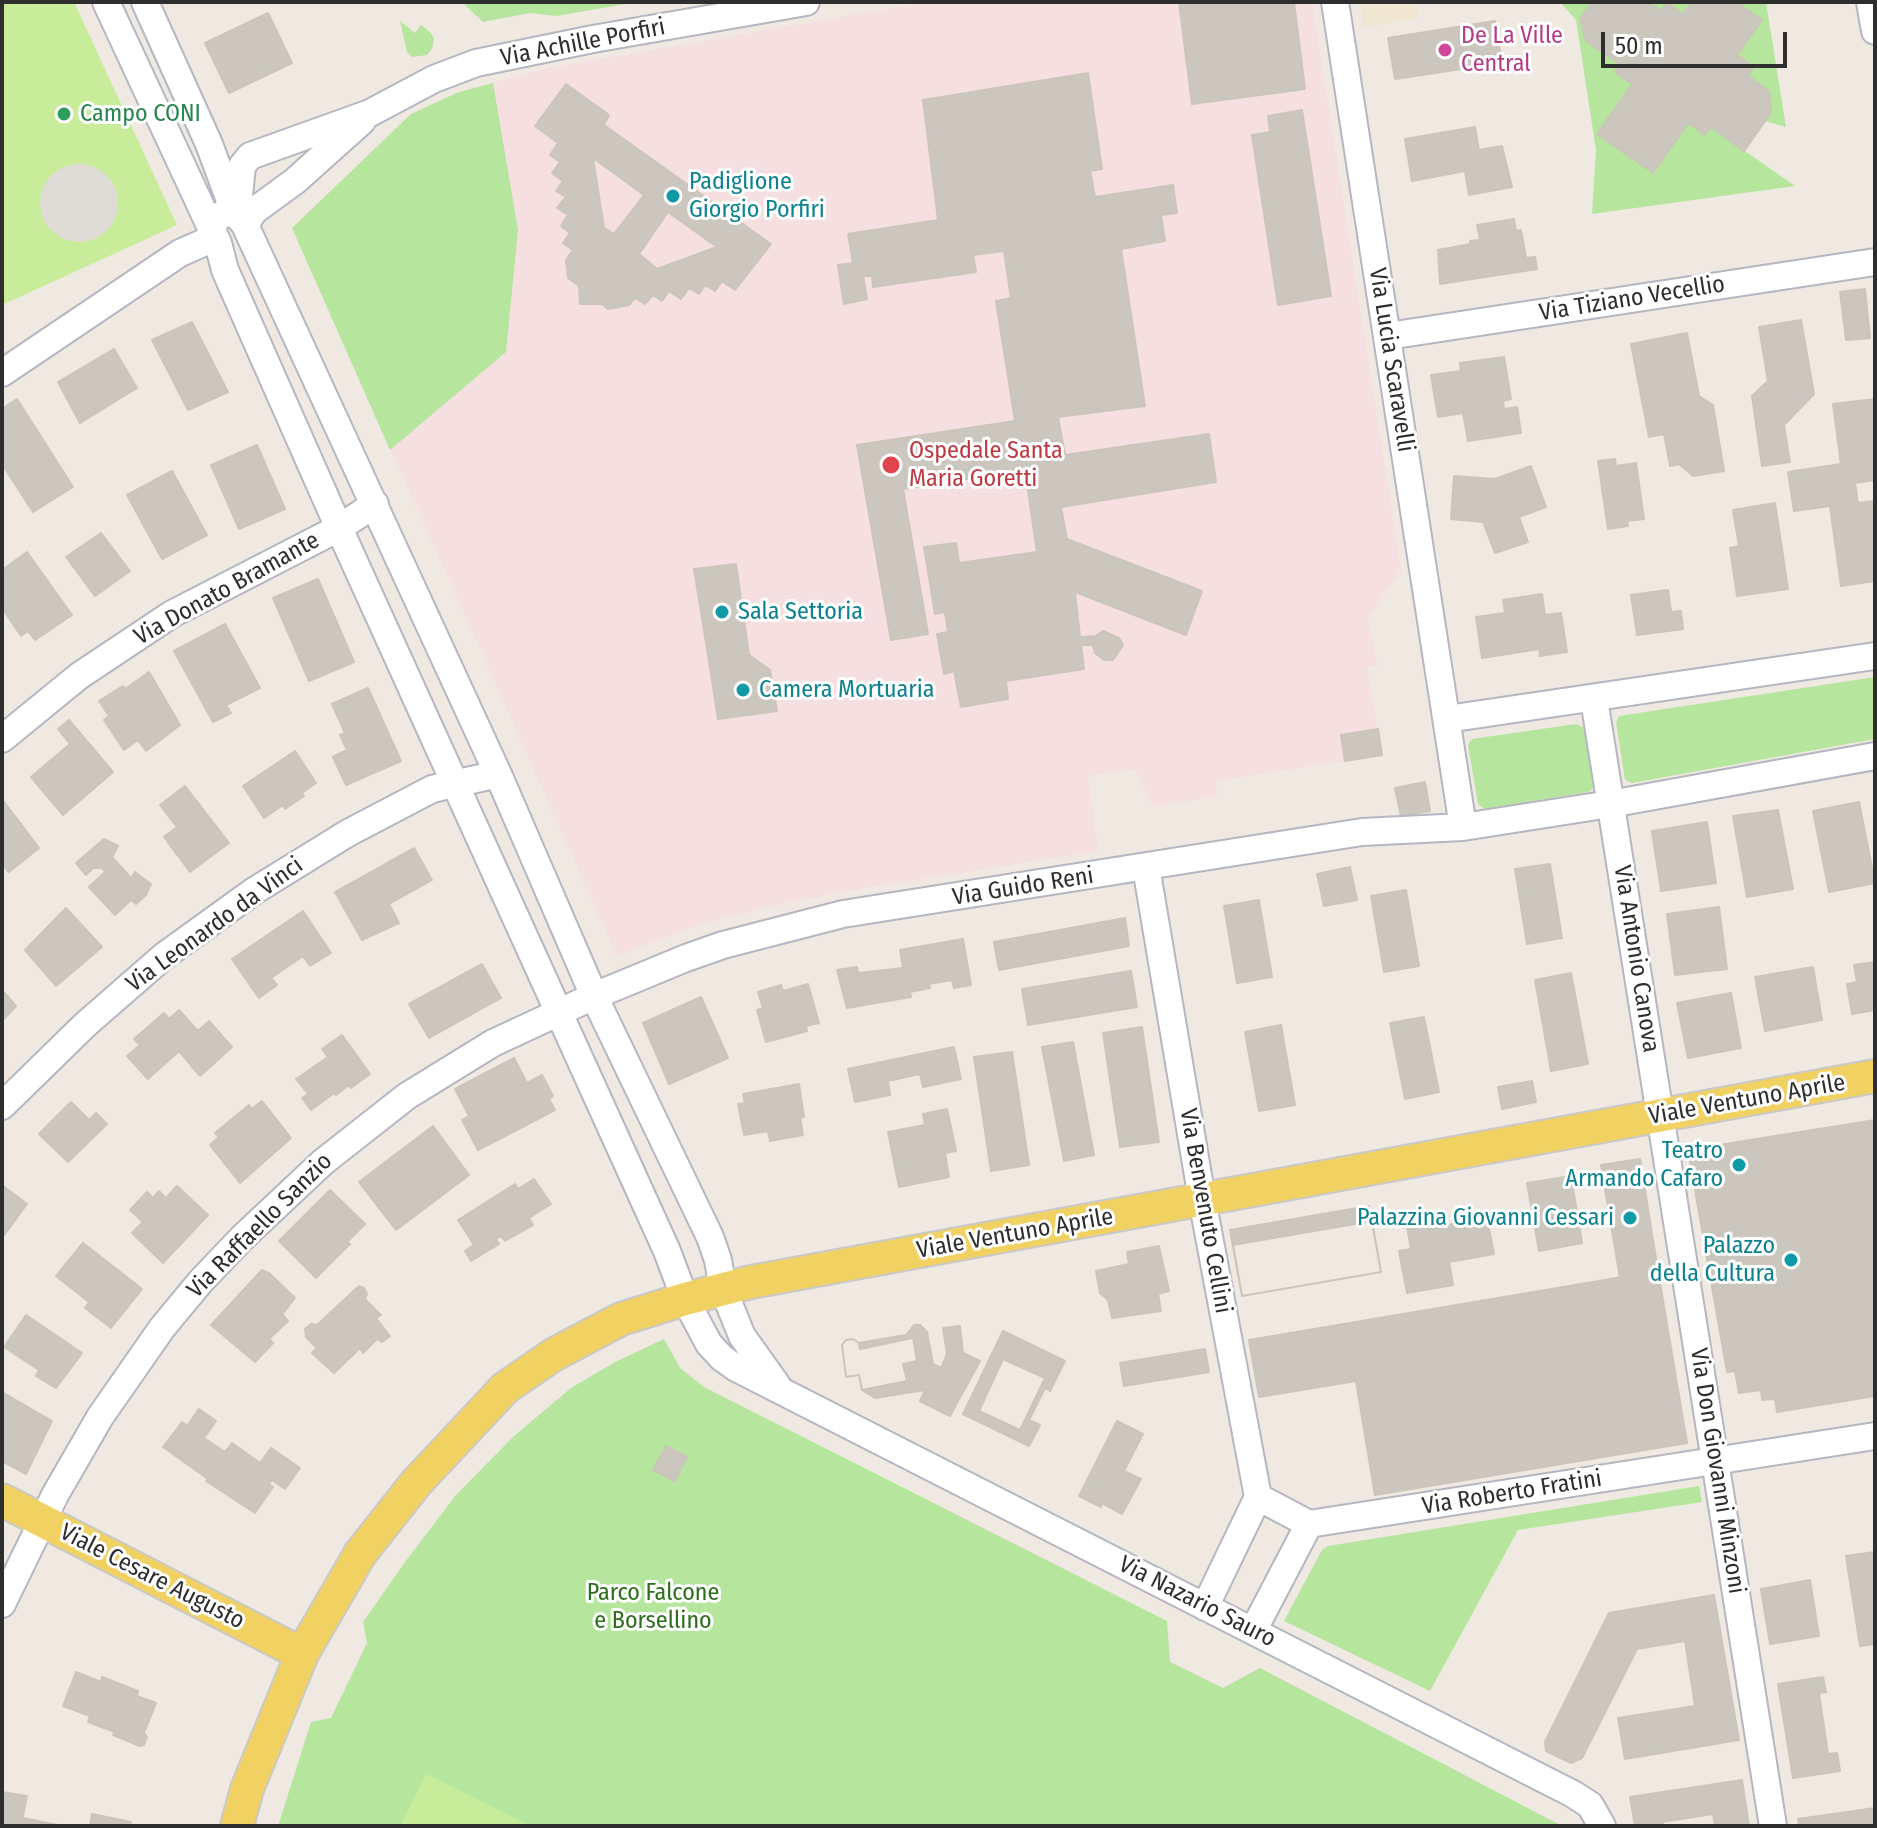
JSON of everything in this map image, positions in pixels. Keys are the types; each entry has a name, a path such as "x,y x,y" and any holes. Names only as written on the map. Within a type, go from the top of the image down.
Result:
{"main road":[{"name":"Viale Ventuno Aprile","path":"237,1826 247,1789 302,1654 360,1554 416,1483 505,1388 553,1355 621,1319 723,1289 1875,1076"},
{"name":"Viale Cesare Augusto","path":"2,1500 302,1654"}],"street":[{"name":"Via Nazario Sauro","path":"106,2 214,238 225,270 339,528 667,1251 685,1299 709,1344 722,1358 781,1391 1573,1794 1590,1805 1602,1826"},
{"name":"Via Nazario Sauro","path":"145,2 240,220 375,504 498,774 594,996 710,1237 723,1289 742,1336 781,1391"},
{"name":"Via Achille Porfiri","path":"240,220 242,166 250,156 370,113 434,79 476,63 806,2"},
{"name":"Via Lucia Scaravelli","path":"1335,2 1463,827"},
{"path":"1870,2 1875,31"},
{"name":"Via Achille Porfiri","path":"240,220 305,173 370,113"},
{"path":"2,373 180,253 214,238 234,245 243,238 240,220"},
{"name":"Via Tiziano Vecellio","path":"1388,336 1875,262"},
{"name":"Via Donato Bramante","path":"2,739 79,676 172,614 339,528 375,504"},
{"path":"1447,719 1875,656"},
{"name":"Via Antonio Canova","path":"1594,699 1662,1115"},
{"name":"Via Guido Reni","path":"558,1012 686,958 804,922 1362,832 1463,827 1875,756"},
{"name":"Via Leonardo da Vinci","path":"2,1106 86,1024 153,966 241,900 348,833 432,789 498,774"},
{"name":"Via Benvenuto Cellini","path":"1146,867 1202,1199 1258,1497"},
{"name":"Via Raffaello Sanzio","path":"2,1604 42,1521 100,1417 191,1293 242,1238 323,1162 407,1096 493,1043 558,1012"},
{"name":"Via Don Giovanni Minzoni","path":"1662,1115 1773,1826"},
{"name":"Via Roberto Fratini","path":"1309,1524 1875,1436"},
{"path":"1205,1607 1258,1497 1309,1524 1253,1631"}],"shaded area":[{"name":"Ospedale Santa Maria Goretti","path":"926,2 1312,2 1401,569 1368,618 1377,665 1367,667 1382,755 1215,781 1218,796 1153,807 1135,769 1088,776 1098,851 840,892 772,906 695,926 617,956 292,228 411,114 459,92 548,68"},
{"path":"1360,2 1416,2 1418,18 1364,28"},
{"path":"79,164 94,167 106,176 115,188 118,203 115,218 106,230 94,239 79,242 64,239 52,230 43,218 40,203 43,188 52,176 64,167"}],"green space":[{"name":"Campo CONI","path":"2,2 74,2 177,225 2,305"},
{"path":"462,2 637,2 556,16 530,13 483,22"},
{"path":"1560,2 1766,2 1786,127 1765,121 1745,151 1795,186 1592,214 1596,150 1576,20"},
{"path":"400,21 415,33 421,25 431,33 434,39 427,55 412,57 407,52"},
{"path":"493,83 518,230 506,352 390,450 292,228 411,114 459,92"},
{"path":"1875,677 1875,739 1632,783 1625,780 1616,722 1619,716"},
{"path":"1576,724 1585,728 1595,787 1588,792 1485,809 1478,804 1468,745 1472,739"},
{"name":"Parco Falcone e Borsellino","path":"664,1339 680,1368 704,1387 1167,1621 1170,1662 1223,1688 1260,1668 1562,1826 278,1826 311,1722 331,1718 367,1643 363,1622 456,1495 514,1436 571,1388 615,1362"},
{"path":"1699,1486 1702,1502 1518,1530 1430,1691 1284,1621 1322,1550 1328,1546"},
{"path":"426,1774 530,1826 400,1826"}],"building":[{"path":"1179,2 1294,2 1305,89 1192,104"},
{"path":"1592,2 1647,2 1661,11 1667,3 1683,14 1692,2 1736,2 1762,20 1737,55 1754,67 1748,76 1769,91 1771,113 1744,151 1711,127 1705,135 1688,123 1653,173 1597,134 1632,84 1615,72 1621,65 1586,41 1580,19"},
{"path":"268,13 292,63 229,93 205,43"},
{"name":"De La Ville Central","path":"1495,21 1502,63 1395,79 1388,38"},
{"path":"1088,73 1102,169 1090,171 1095,197 1173,185 1177,213 1161,215 1165,241 1121,249 1145,406 1058,417 1065,455 1209,434 1216,482 1061,507 1067,539 1202,591 1186,635 1075,592 1080,637 1096,636 1103,631 1119,638 1123,645 1113,660 1104,660 1095,653 1093,645 1081,645 1084,669 1006,681 1008,699 961,707 954,671 944,674 937,634 948,632 945,612 935,614 924,547 956,543 959,563 1037,552 1025,470 903,489 928,634 891,640 857,445 1015,421 996,301 1011,298 1004,251 973,255 976,272 873,287 872,276 863,276 867,299 844,304 838,265 853,263 848,234 938,220 923,100"},
{"name":"Padiglione Giorgio Porfiri","path":"566,84 609,115 604,125 771,244 735,290 722,281 715,291 705,285 699,294 689,288 681,299 669,291 662,301 653,295 645,304 635,298 629,305 608,309 602,304 580,304 579,286 568,278 566,260 573,250 563,243 570,233 561,226 568,215 557,208 566,197 556,191 563,181 552,173 560,162 550,155 558,143 535,126","holes":["593,158 644,195 614,234 604,228","668,212 717,247 657,269 639,254"]},
{"path":"1302,110 1331,296 1278,305 1252,135 1270,132 1268,116"},
{"path":"1475,127 1479,150 1502,146 1512,187 1469,195 1465,171 1412,181 1405,139"},
{"path":"1514,219 1516,231 1521,230 1526,258 1535,257 1537,269 1440,284 1438,250 1480,240 1477,225"},
{"path":"1865,289 1870,338 1846,340 1840,292"},
{"path":"1801,320 1814,394 1784,425 1790,462 1762,466 1752,396 1768,381 1759,327"},
{"path":"192,322 228,392 188,410 152,340"},
{"path":"1687,333 1699,396 1713,405 1724,471 1693,476 1679,464 1670,466 1664,434 1649,437 1631,344"},
{"path":"114,349 137,388 80,423 58,382"},
{"path":"1504,357 1511,399 1503,401 1504,409 1517,407 1521,433 1468,441 1463,413 1438,417 1431,375 1461,371 1460,363"},
{"path":"17,399 73,487 33,512 2,464 2,409"},
{"path":"1875,399 1875,480 1855,483 1858,503 1873,501 1875,581 1841,586 1830,506 1794,511 1788,472 1841,464 1833,404"},
{"path":"257,445 285,509 239,529 211,465"},
{"path":"1615,459 1616,466 1636,463 1644,519 1627,521 1628,526 1608,529 1598,461"},
{"path":"1531,466 1546,507 1519,517 1528,542 1495,553 1483,522 1451,519 1454,476 1495,479"},
{"path":"172,471 207,535 162,559 127,495"},
{"path":"1775,503 1788,589 1737,596 1730,548 1739,546 1733,510"},
{"path":"101,533 130,571 95,596 66,557"},
{"path":"27,552 72,615 35,640 28,631 21,636 2,608 2,570"},
{"name":"Sala Settoria","path":"736,564 749,655 709,661 694,569"},
{"path":"318,579 354,662 309,681 273,598"},
{"path":"1668,590 1671,612 1681,611 1683,629 1637,635 1631,595"},
{"path":"1542,594 1545,615 1561,613 1567,652 1540,656 1539,649 1482,658 1476,617 1505,613 1503,600"},
{"path":"225,624 260,688 226,705 231,713 213,722 174,651"},
{"name":"Camera Mortuaria","path":"749,655 770,670 777,711 718,719 709,661"},
{"path":"149,672 180,725 146,751 138,740 124,750 104,720 109,716 99,701 123,686 125,689"},
{"path":"368,688 401,761 346,785 333,757 347,750 340,735 345,733 332,704"},
{"path":"69,720 113,772 63,815 31,777 70,744 58,729"},
{"path":"1378,729 1382,755 1345,761 1341,735"},
{"path":"295,751 316,783 285,809 283,805 264,818 243,786"},
{"path":"1425,782 1430,811 1401,816 1395,788"},
{"path":"185,786 229,843 190,872 164,837 177,827 160,805"},
{"path":"2,799 39,848 9,872 2,864"},
{"path":"1859,802 1875,883 1829,892 1813,811"},
{"path":"1778,810 1793,889 1747,897 1733,816"},
{"path":"1707,822 1716,883 1661,891 1652,831"},
{"path":"104,839 118,846 112,857 131,878 135,872 151,884 146,895 136,904 131,900 115,915 89,887 105,872 102,868 93,868 86,875 76,863"},
{"path":"414,848 432,880 389,904 399,923 362,940 335,892"},
{"path":"1550,864 1562,938 1527,944 1515,869"},
{"path":"1350,867 1357,900 1324,906 1317,874"},
{"path":"1406,890 1419,966 1384,972 1371,896"},
{"path":"1259,900 1272,977 1237,983 1224,906"},
{"path":"1719,907 1727,969 1675,975 1667,914"},
{"path":"66,908 102,947 56,986 25,950"},
{"path":"303,911 331,953 310,966 303,956 271,978 277,985 259,998 232,959"},
{"path":"1125,918 1129,946 999,970 994,942"},
{"path":"963,939 971,985 954,988 952,980 929,984 930,988 910,992 911,997 847,1008 837,970 857,967 858,973 903,968 900,950"},
{"path":"1875,962 1875,1010 1852,1014 1847,984 1857,982 1854,965"},
{"path":"482,964 501,998 429,1038 409,1004"},
{"path":"1813,967 1822,1020 1765,1031 1755,977"},
{"path":"1131,971 1137,1007 1028,1025 1022,989"},
{"path":"1571,973 1588,1064 1551,1071 1535,980"},
{"path":"808,984 819,1023 806,1026 807,1031 766,1042 757,1010 763,1008 758,992 781,985 783,991"},
{"path":"2,990 16,1006 2,1021"},
{"path":"1731,993 1741,1048 1688,1058 1677,1003"},
{"path":"701,997 728,1058 669,1084 643,1023"},
{"path":"179,1010 198,1031 209,1021 232,1047 200,1076 179,1051 148,1079 127,1056 140,1045 134,1039 164,1013 169,1019"},
{"path":"1424,1017 1439,1092 1405,1099 1390,1023"},
{"path":"1281,1025 1295,1105 1259,1111 1245,1032"},
{"path":"1142,1027 1159,1142 1120,1147 1103,1033"},
{"path":"342,1035 370,1074 351,1088 349,1085 336,1095 334,1093 311,1110 302,1098 308,1094 296,1079 328,1057 322,1049"},
{"path":"1073,1042 1094,1155 1064,1161 1042,1047"},
{"path":"954,1047 961,1079 923,1087 920,1074 888,1081 890,1095 855,1102 848,1069"},
{"path":"1012,1052 1029,1165 991,1171 974,1057"},
{"path":"514,1058 527,1083 542,1075 553,1096 549,1099 555,1110 478,1150 462,1120 469,1116 455,1089"},
{"path":"1532,1081 1536,1102 1502,1109 1498,1087"},
{"path":"799,1084 804,1117 800,1117 803,1135 770,1141 768,1131 744,1135 738,1104 745,1103 743,1094"},
{"path":"262,1101 291,1138 240,1183 210,1145 219,1137 215,1133 249,1105 252,1109"},
{"path":"71,1102 89,1120 96,1113 107,1124 68,1162 39,1134"},
{"path":"947,1109 956,1151 945,1153 949,1177 899,1187 888,1132 925,1125 923,1114"},
{"name":"Palazzo della Cultura","path":"1875,1120 1875,1396 1777,1412 1775,1399 1762,1400 1761,1390 1739,1393 1735,1371 1727,1372 1688,1150"},
{"path":"433,1126 469,1175 396,1230 359,1182"},
{"name":"Palazzina Giovanni Cessari","path":"1640,1159 1658,1271 1620,1278 1601,1165"},
{"path":"1571,1176 1582,1243 1539,1251 1527,1183"},
{"path":"534,1179 551,1204 529,1218 533,1225 505,1241 501,1236 496,1239 499,1244 471,1261 465,1251 474,1245 458,1220 515,1184 518,1189"},
{"path":"2,1185 27,1204 2,1238"},
{"path":"177,1186 208,1215 163,1263 132,1233 143,1222 130,1210 147,1192 153,1198 159,1191 166,1198"},
{"path":"330,1190 365,1224 316,1278 279,1241"},
{"path":"1369,1206 1381,1272 1242,1296 1230,1230"},
{"path":"1427,1218 1429,1228 1487,1218 1494,1254 1449,1262 1453,1285 1407,1293 1399,1251 1411,1249 1406,1221"},
{"path":"1372,1221 1381,1272 1242,1296 1233,1245"},
{"path":"83,1243 142,1289 111,1328 85,1308 89,1302 56,1276"},
{"path":"1159,1246 1169,1291 1158,1294 1161,1311 1112,1318 1108,1300 1100,1293 1096,1271 1129,1264 1127,1252"},
{"path":"262,1270 295,1298 282,1314 288,1321 269,1339 273,1343 255,1362 211,1325"},
{"path":"1658,1271 1687,1443 1375,1495 1356,1381 1259,1397 1249,1340"},
{"path":"359,1286 367,1294 365,1299 381,1315 376,1318 390,1336 382,1342 377,1339 363,1353 360,1348 334,1373 312,1353 317,1348 306,1337 305,1329 311,1324 317,1325"},
{"path":"26,1315 82,1353 56,1388 36,1376 39,1370 4,1347"},
{"path":"914,1325 920,1325 927,1332 933,1364 941,1368 947,1354 943,1328 960,1326 963,1353 980,1361 950,1416 920,1401 925,1390 875,1398 862,1390 859,1375 846,1377 842,1345 846,1340 853,1339 859,1343 906,1335"},
{"path":"1003,1331 1065,1361 1050,1391 1045,1388 1029,1420 1040,1425 1029,1446 963,1414"},
{"path":"913,1338 917,1361 903,1364 907,1381 862,1390 859,1375 846,1377 842,1345 846,1340 853,1339 859,1343 860,1349"},
{"path":"1205,1349 1209,1372 1124,1386 1120,1363"},
{"path":"1003,1359 1045,1378 1020,1430 979,1411"},
{"path":"2,1392 52,1421 26,1474 2,1461"},
{"path":"199,1409 216,1421 204,1438 225,1452 232,1443 260,1463 271,1448 300,1468 285,1489 272,1480 269,1484 273,1487 255,1513 206,1481 208,1479 163,1447 182,1422 187,1426"},
{"path":"1117,1421 1143,1434 1124,1471 1141,1479 1122,1514 1102,1503 1101,1507 1079,1496"},
{"path":"666,1446 687,1457 675,1481 653,1470"},
{"path":"1875,1552 1875,1644 1860,1646 1846,1556"},
{"path":"1810,1580 1819,1636 1770,1644 1761,1589"},
{"path":"1714,1595 1739,1740 1625,1759 1618,1718 1695,1706 1685,1641 1637,1649 1582,1758 1571,1763 1546,1751 1545,1742 1609,1613"},
{"path":"76,1672 101,1682 102,1677 138,1691 137,1696 156,1703 144,1733 147,1737 144,1745 113,1735 115,1732 88,1722 90,1716 63,1706"},
{"path":"1823,1677 1826,1692 1819,1693 1828,1754 1837,1753 1840,1771 1793,1778 1778,1684"},
{"path":"1742,1780 1749,1826 1715,1826 1713,1814 1662,1822 1663,1826 1635,1826 1630,1797"},
{"path":"2,1792 27,1796 21,1826 2,1826"},
{"path":"1875,1808 1875,1826 1799,1826 1798,1819"},
{"path":"92,1814 131,1822 130,1826 90,1826"},
{"path":"23,1818 62,1826 21,1826"}],"place":[{"name":"De La Ville Central","path":"1445,50"},
{"name":"Campo CONI","path":"64,114"},
{"name":"Padiglione Giorgio Porfiri","path":"673,196"},
{"name":"Ospedale Santa Maria Goretti","path":"891,465"},
{"name":"Sala Settoria","path":"722,612"},
{"name":"Camera Mortuaria","path":"743,690"},
{"name":"Teatro Armando Cafaro","path":"1739,1165"},
{"name":"Palazzina Giovanni Cessari","path":"1630,1218"},
{"name":"Palazzo della Cultura","path":"1791,1260"}]}
